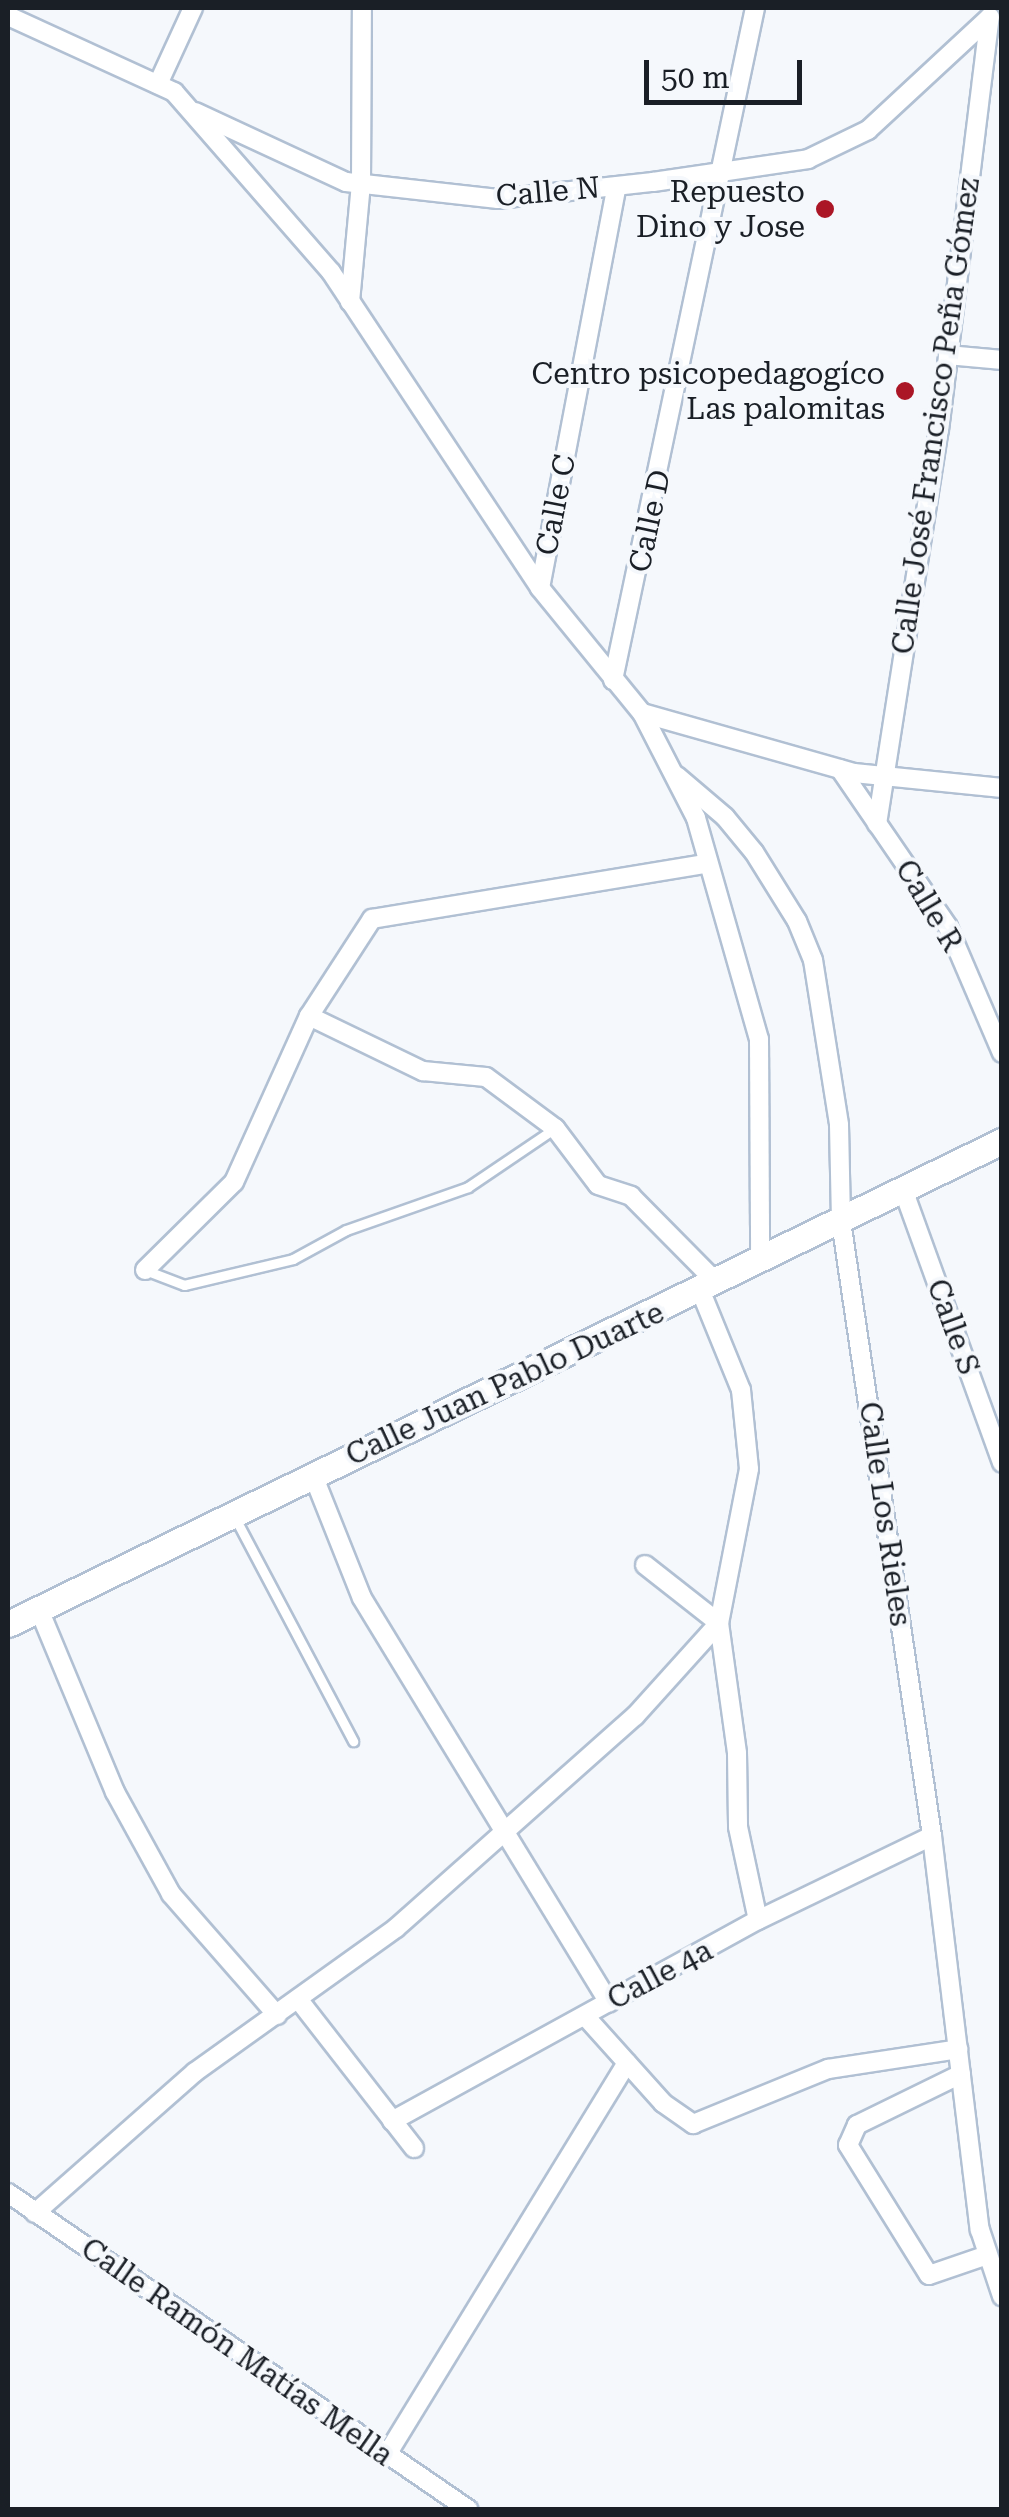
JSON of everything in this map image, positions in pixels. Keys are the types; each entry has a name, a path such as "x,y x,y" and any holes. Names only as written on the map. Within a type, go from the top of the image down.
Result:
{"street":[{"path":"158,84 193,8"},
{"path":"350,302 360,184 362,8"},
{"name":"Calle D","path":"613,680 755,8"},
{"name":"Calle N","path":"190,110 360,184 498,200 618,186 724,168 808,160 868,130 990,12"},
{"name":"Calle José Francisco Peña Gómez","path":"877,824 948,355 990,12"},
{"path":"8,16 158,84 190,110 350,302 540,588 642,713 678,776 759,1039 760,1260"},
{"name":"Calle C","path":"540,588 618,186"},
{"path":"948,355 1002,360"},
{"path":"642,713 840,769 1002,788"},
{"name":"Calle R","path":"840,769 948,927 1002,1053"},
{"name":"Calle Los Rieles","path":"678,776 726,817 754,852 797,921 813,960 839,1125 841,1222 932,1836 961,2074 987,2255 1002,2296"},
{"path":"145,1270 234,1182 309,1016 378,916 706,864"},
{"path":"309,1016 423,1071 486,1077 555,1128 598,1185 632,1196 709,1287 742,1390 749,1469 720,1623 738,1827 758,1920"},
{"name":"Calle Juan Pablo Duarte","path":"8,1624 709,1287 1002,1141"},
{"name":"Calle S","path":"904,1192 1002,1463"},
{"path":"314,1475 362,1598 609,2002"},
{"path":"646,1565 720,1623"},
{"path":"38,1607 115,1792 171,1894 276,2015"},
{"path":"35,2212 194,2072 396,1928 635,1716 720,1623"},
{"name":"Calle 4a","path":"392,2121 758,1920 932,1836"},
{"path":"298,1999 414,2148"},
{"path":"584,2016 682,2120 693,2124 828,2069 958,2049"},
{"path":"386,2456 626,2062"},
{"path":"961,2074 857,2125 848,2145 928,2275 987,2255"},
{"name":"Calle Ramón Matías Mella","path":"8,2193 468,2510"}],"lane":[{"path":"145,1270 184,1285 293,1259 346,1230 468,1188 555,1128"},
{"path":"232,1514 353,1741"}],"place":[{"name":"Repuesto Dino y Jose","path":"825,209"},
{"name":"Centro psicopedagogíco Las palomitas","path":"905,391"}]}
